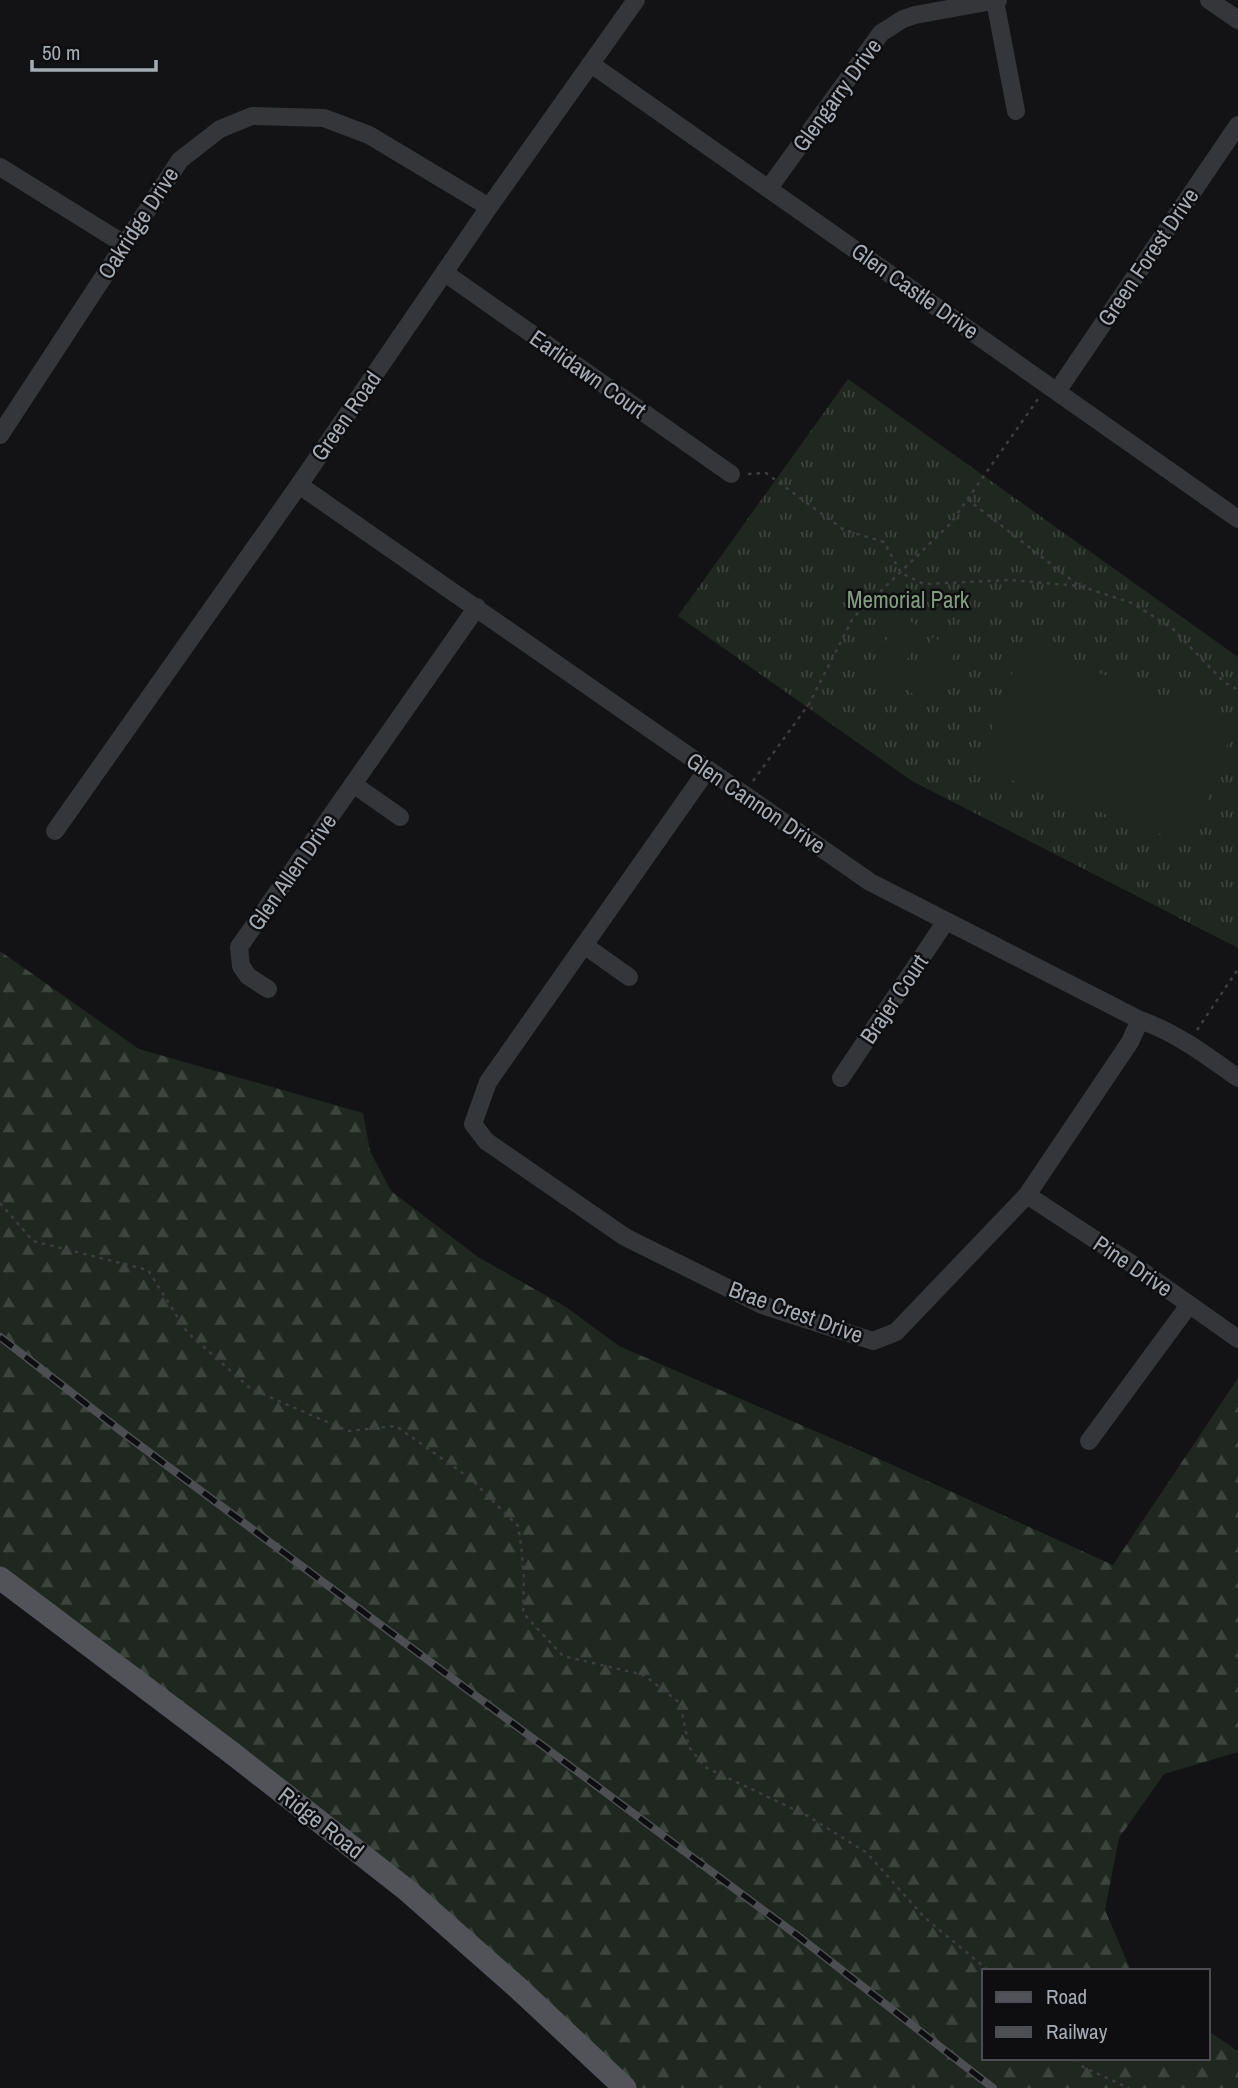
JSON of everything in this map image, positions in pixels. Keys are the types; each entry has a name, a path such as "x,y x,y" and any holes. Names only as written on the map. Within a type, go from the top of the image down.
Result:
{"main road":[{"name":"Ridge Road","path":"0,1578 232,1753 408,1891 517,1987 608,2075 625,2088"}],"street":[{"name":"Green Road","path":"55,831 636,0"},
{"path":"996,0 1016,111"},
{"name":"Glengarry Drive","path":"769,188 881,33 915,15 996,0"},
{"path":"1209,0 1238,20"},
{"name":"Glen Castle Drive","path":"591,64 1053,387 1235,509"},
{"name":"Oakridge Drive","path":"0,435 180,160 220,129 252,116 324,118 369,135 489,207"},
{"name":"Green Forest Drive","path":"1053,387 1238,125"},
{"path":"0,167 124,244"},
{"name":"Earlidawn Court","path":"445,273 731,474"},
{"name":"Glen Cannon Drive","path":"299,485 870,882 1140,1020 1157,1026 1188,1043 1238,1078"},
{"name":"Glen Allen Drive","path":"268,989 248,976 241,966 239,947 477,607"},
{"name":"Brae Crest Drive","path":"707,770 488,1082 473,1124 486,1141 625,1237 762,1305 873,1341 896,1332 1027,1195 1130,1042 1140,1020"},
{"path":"353,785 400,817"},
{"name":"Brajer Court","path":"841,1078 946,920"},
{"path":"584,945 629,977"},
{"name":"Pine Drive","path":"1027,1195 1238,1339"},
{"path":"1089,1441 1189,1305"}],"path":[{"path":"743,795 808,704 853,618 950,524 1053,387"},
{"path":"731,474 766,473 844,530 884,542 901,573 924,584 1009,580 1080,586 1132,603 1172,628 1224,682 1238,690"},
{"path":"967,499 1080,586"},
{"path":"1188,1043 1238,969"},
{"path":"0,1203 33,1241 148,1270 187,1332 251,1390 348,1431 396,1426 471,1479 518,1526 522,1544 523,1613 563,1656 644,1675 681,1703 690,1747 705,1767 808,1816 867,1853 924,1917 987,1969"},
{"path":"1078,2060 1083,2067 1129,2088"}],"green space":[{"name":"Memorial Park","path":"848,379 1238,657 1238,948 912,781 678,616"},
{"path":"902,616 925,631 893,681 870,666"},
{"path":"933,637 956,651 924,701 901,686"},
{"path":"1022,645 1235,723 1191,845 978,768"},
{"path":"0,951 139,1049 363,1113 370,1151 391,1191 478,1257 566,1307 619,1346 877,1458 1113,1565 1238,1378 1238,1752 1164,1774 1119,1838 1105,1910 1130,1969 982,1969 982,2060 1210,2060 1210,2032 1238,2051 1238,2088 627,2088 449,1930 0,1577"}],"railway":[{"path":"0,1337 130,1438 798,1936 993,2088"}]}
